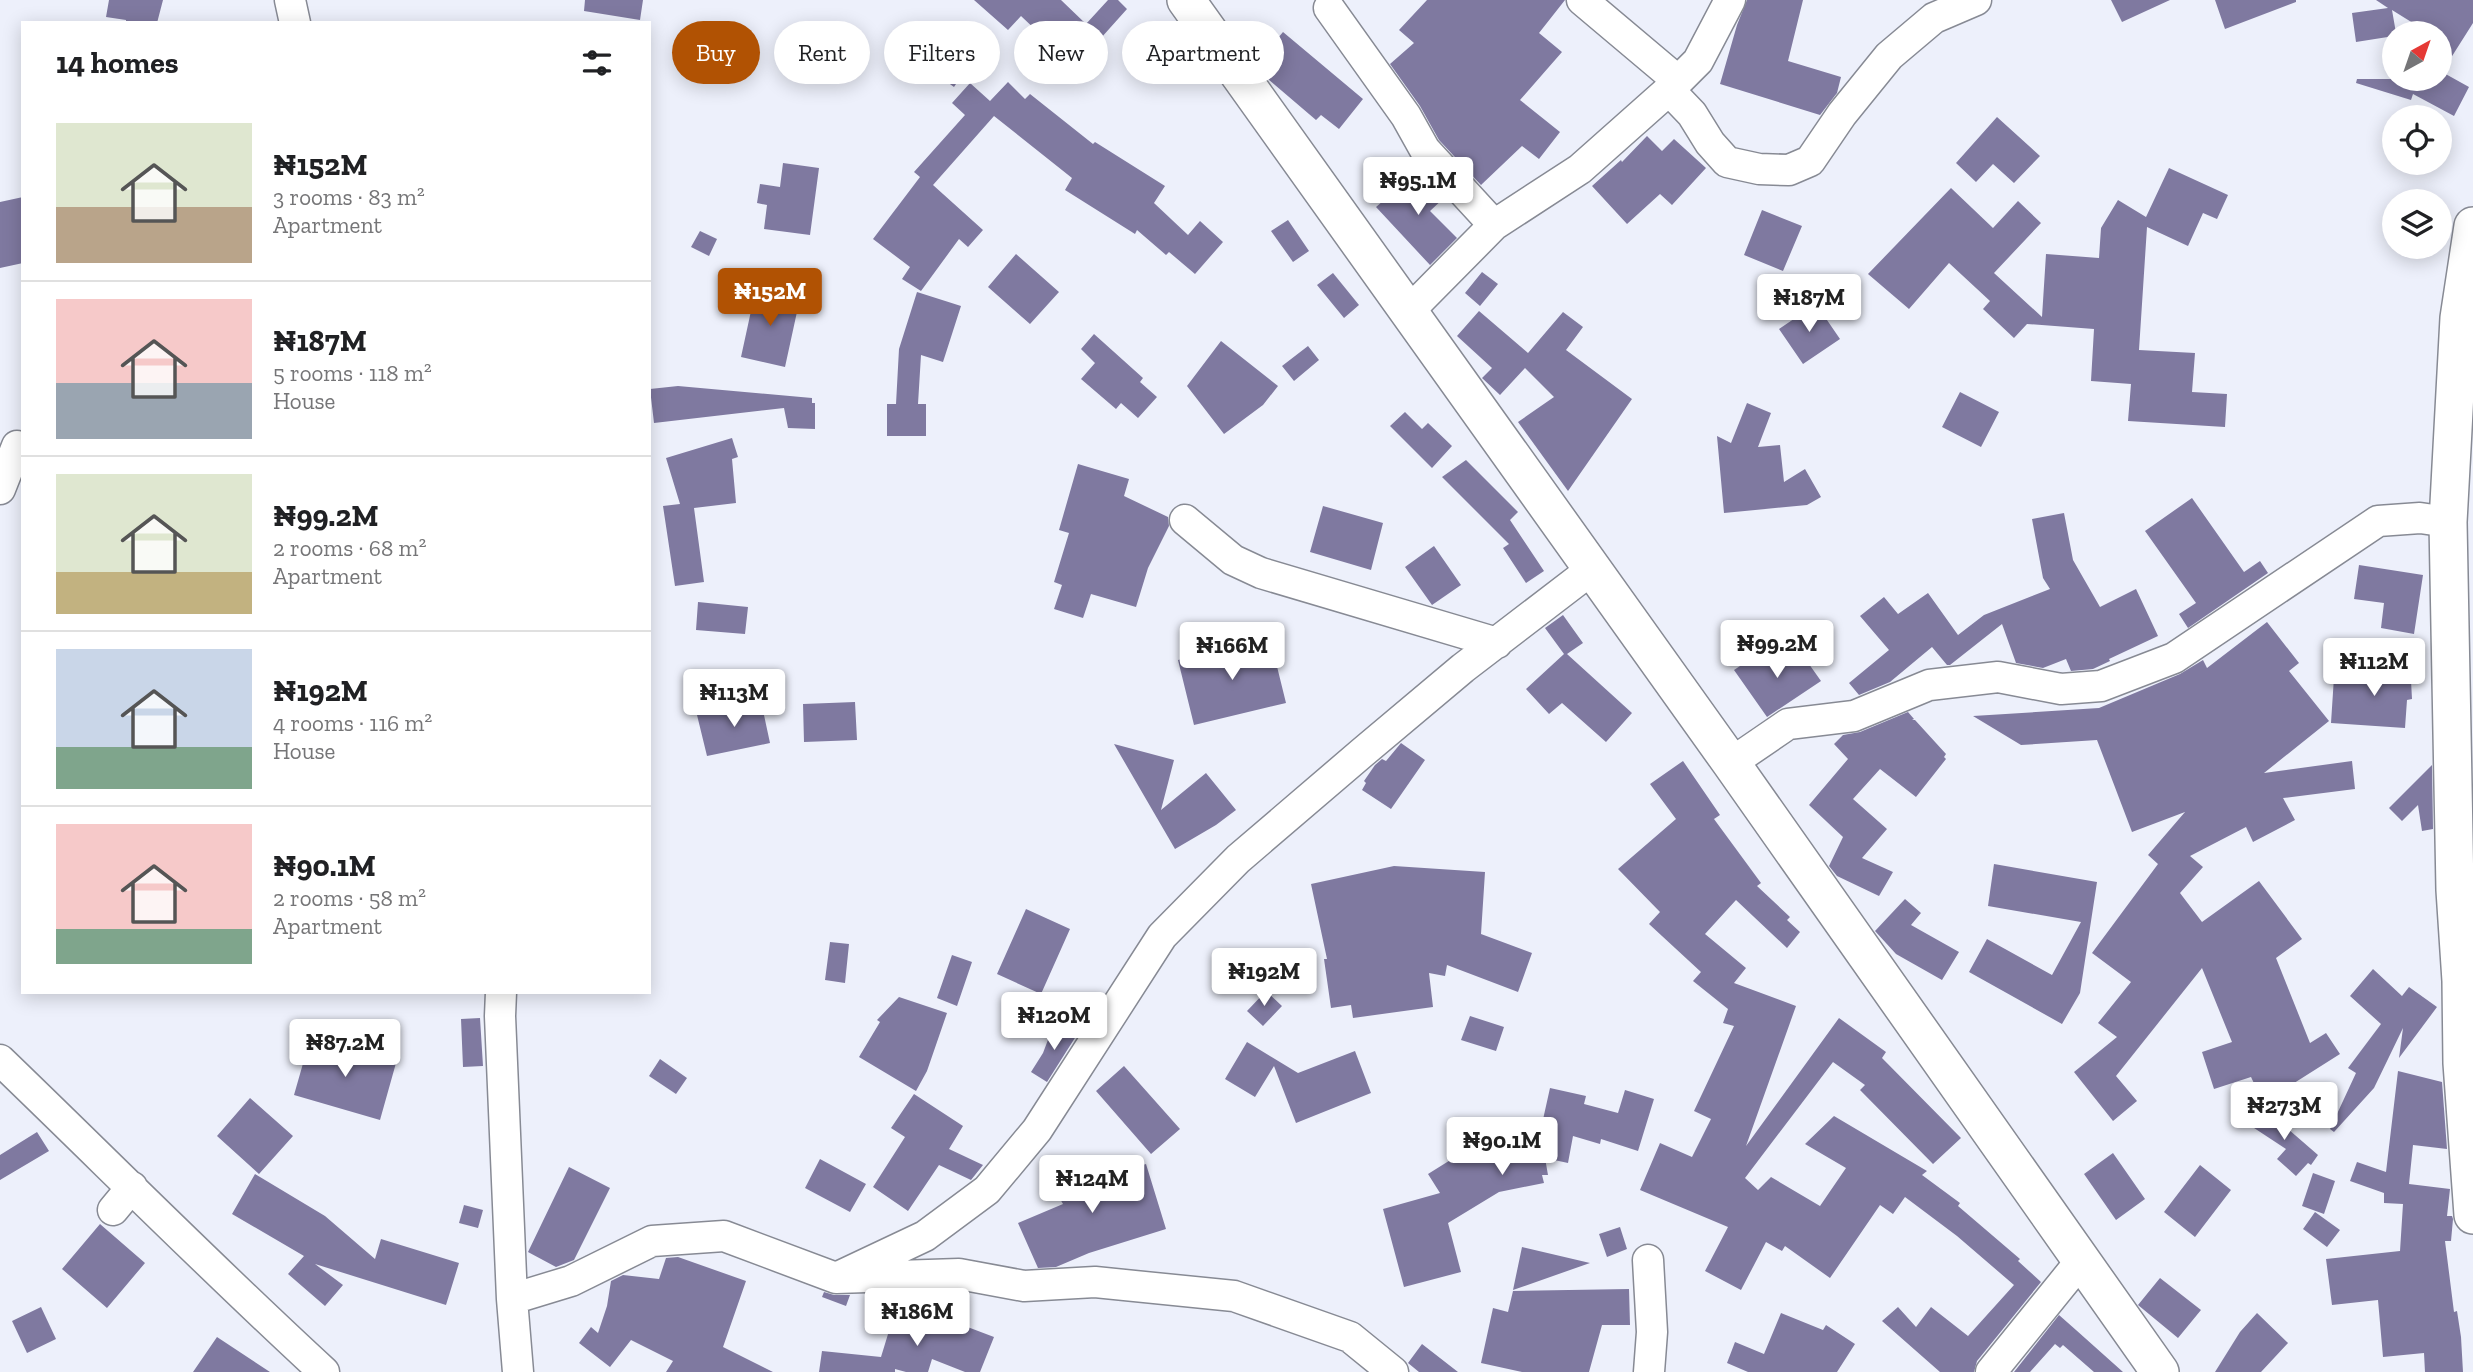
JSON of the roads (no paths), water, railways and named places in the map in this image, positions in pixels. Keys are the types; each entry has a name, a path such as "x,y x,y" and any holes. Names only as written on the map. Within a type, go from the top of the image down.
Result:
{"main road":[{"path":"1186,0 1731,764 2160,1372"},
{"path":"2473,226 2459,318 2448,523 2464,905 2462,1063 2473,1215"}],"street":[{"path":"290,0 295,21"},
{"path":"1581,0 1673,85 1710,143 1727,162 1759,169 1789,170 1810,161 1842,114 1889,56 1934,18 1976,0"},
{"path":"1408,312 1494,225 1580,169 1698,61 1730,0"},
{"path":"1329,8 1406,116 1424,150 1494,225"},
{"path":"0,489 17,446"},
{"path":"1731,764 1788,724 1854,716 1929,685 1998,677 2061,689 2101,686 2174,657 2378,522 2420,518 2448,523"},
{"path":"1185,520 1233,560 1261,573 1497,643"},
{"path":"836,1278 925,1236 987,1190 1037,1130 1163,936 1238,859 1453,676 1591,570"},
{"path":"501,994 512,1299 518,1372"},
{"path":"0,1060 249,1303 324,1372"},
{"path":"113,1210 132,1187"},
{"path":"512,1299 571,1281 652,1241 724,1236 836,1278 959,1273 1024,1286 1095,1282 1234,1296 1350,1337 1393,1372"},
{"path":"1647,1261 1652,1332 1649,1372"},
{"path":"1990,1372 2080,1262"}]}
